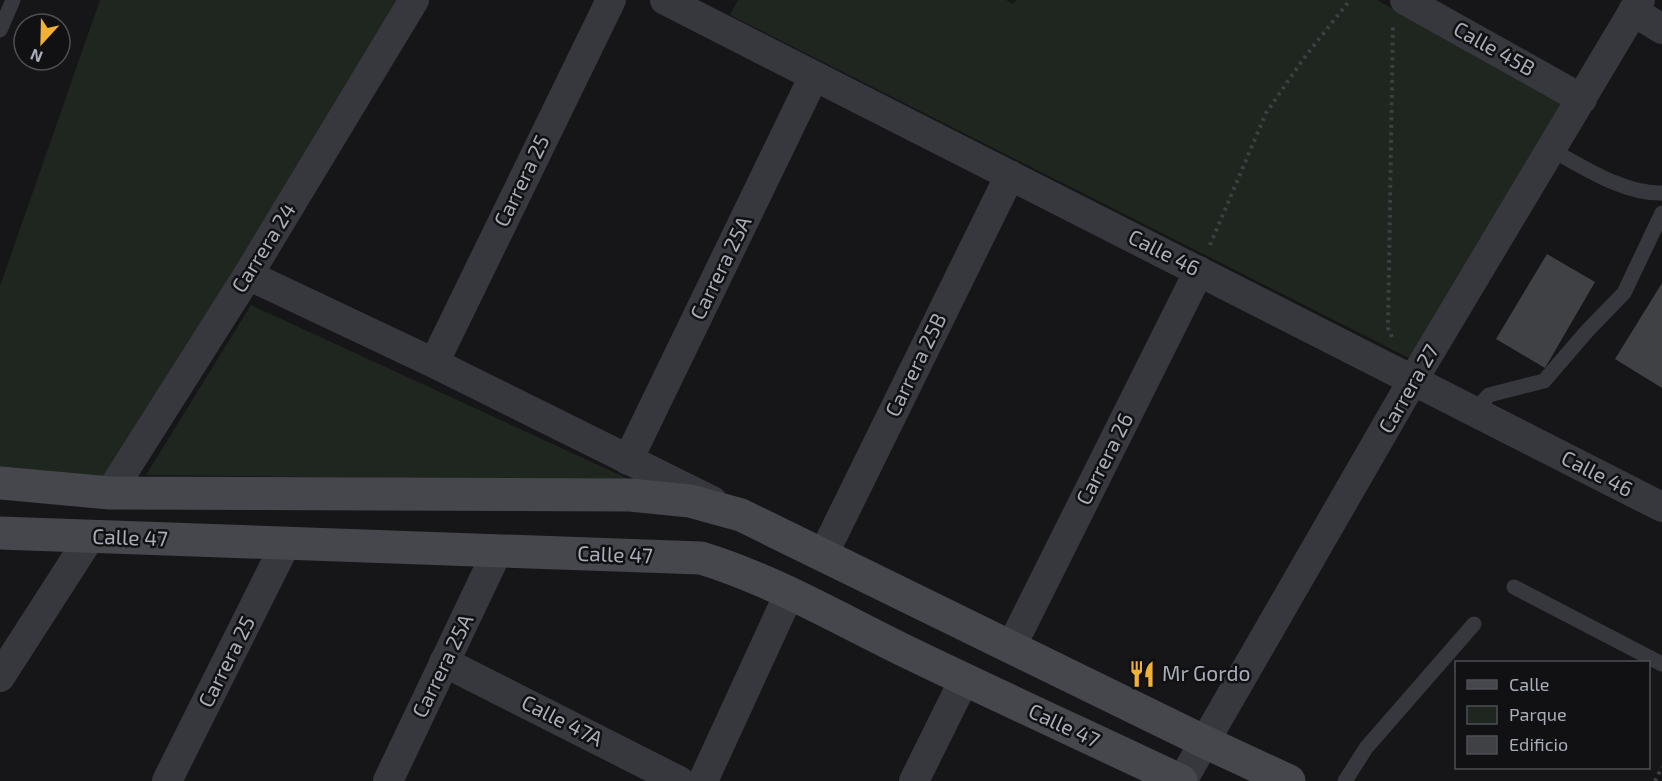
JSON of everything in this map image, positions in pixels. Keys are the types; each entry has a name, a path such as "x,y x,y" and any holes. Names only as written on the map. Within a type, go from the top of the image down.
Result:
{"main road":[{"name":"Calle 47","path":"0,483 110,493 630,495 690,501 741,515 1289,781"},
{"name":"Calle 47","path":"0,533 701,558 789,594 964,680 1182,781"}],"street":[{"name":"Carrera 24","path":"110,493 248,275 414,0"},
{"name":"Carrera 25","path":"434,363 611,0"},
{"name":"Calle 46","path":"665,0 702,8 814,76 1662,507"},
{"path":"1636,5 1662,29"},
{"name":"Carrera 27","path":"1182,781 1413,381 1636,5"},
{"name":"Calle 45B","path":"1399,12 1582,99"},
{"name":"Carrera 25A","path":"628,460 814,76"},
{"name":"Carrera 25B","path":"823,555 1010,175"},
{"name":"Carrera 26","path":"1011,646 1199,271"},
{"name":"Calle 47","path":"248,275 434,363 741,515"},
{"path":"0,677 90,537"},
{"name":"Carrera 25","path":"167,781 286,543"},
{"name":"Carrera 25A","path":"388,781 498,550"},
{"path":"703,781 789,594"},
{"name":"Calle 47A","path":"444,662 679,781"},
{"path":"914,781 964,680"}],"lane":[{"path":"0,30 13,0"},
{"path":"1552,150 1598,175 1645,194 1662,193"},
{"path":"1474,411 1489,395 1544,381 1624,293 1662,213"},
{"path":"1514,587 1662,664"},
{"path":"1345,781 1366,748 1474,624"}],"path":[{"path":"1199,271 1266,113 1304,58 1350,0"},
{"path":"1393,338 1388,328 1399,12"},
{"path":"1654,781 1662,767"}],"green space":[{"path":"100,0 411,0 110,493 0,483 0,286"},
{"path":"738,0 1006,0 1013,4 1016,0 1377,0 1563,103 1409,358 730,15"},
{"path":"251,305 633,481 146,475"}],"building":[{"path":"1547,254 1595,282 1545,368 1496,339"},
{"path":"1662,283 1662,388 1615,359"}],"place":[{"name":"Mr Gordo","path":"1142,674"}]}
